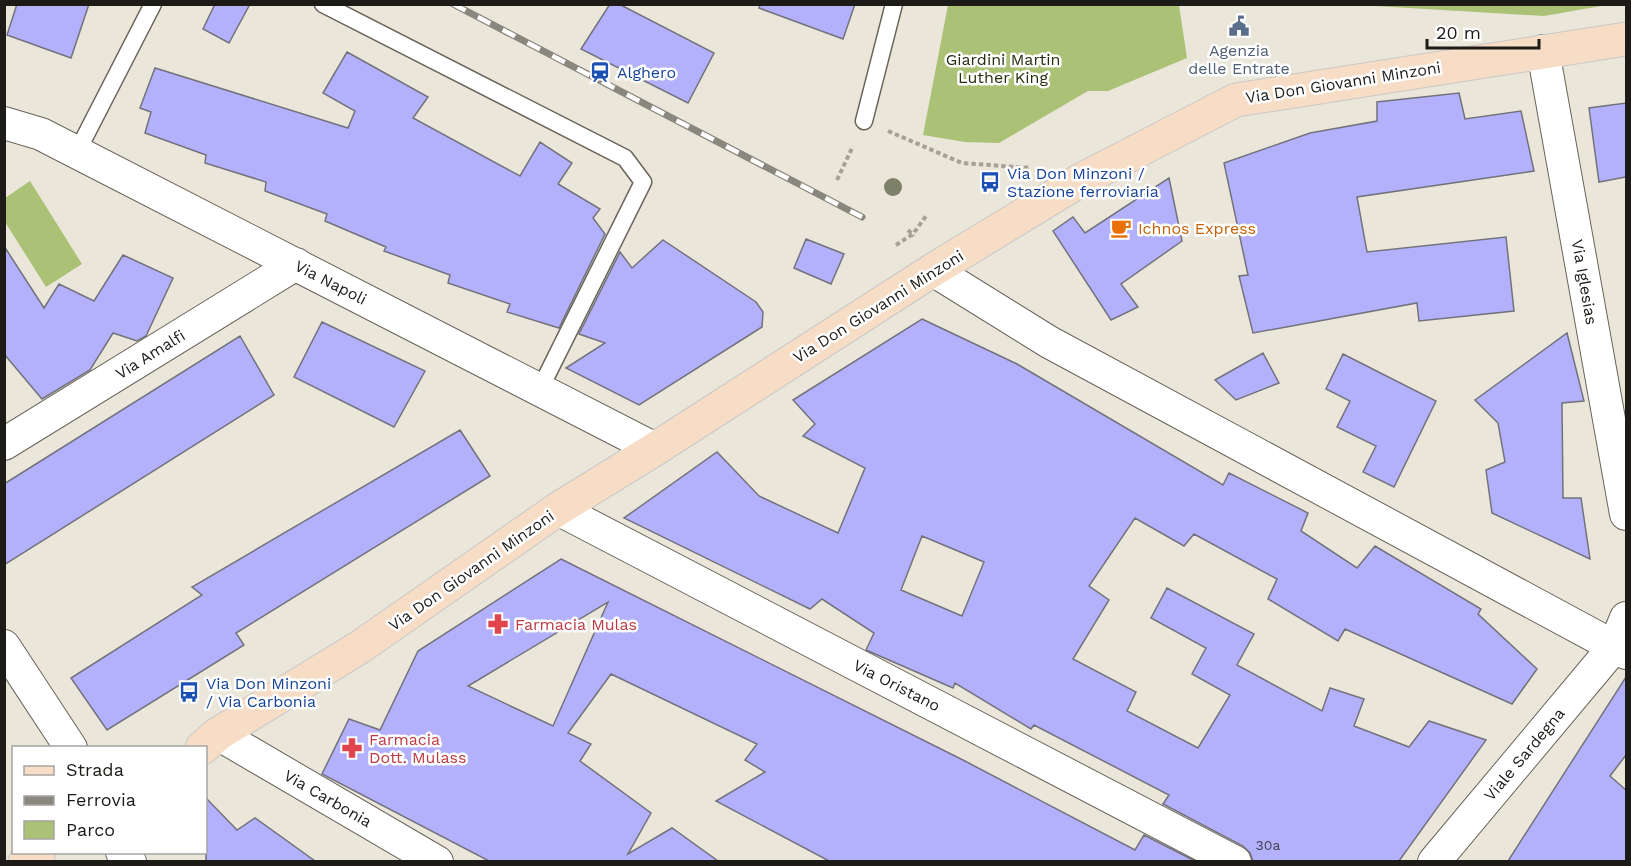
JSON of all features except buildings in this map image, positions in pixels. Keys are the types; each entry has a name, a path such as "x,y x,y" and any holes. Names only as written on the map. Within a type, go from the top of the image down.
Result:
{"main road":[{"name":"Via Don Giovanni Minzoni","path":"210,741 360,647 558,509 933,270 1078,180 1236,100 1626,39"}],"street":[{"name":"Via Iglesias","path":"1543,51 1616,387 1626,514"},
{"name":"Via Napoli","path":"4,123 41,134 77,152 655,449"},
{"name":"Via Amalfi","path":"4,444 296,264"},
{"path":"933,270 1049,342 1620,650 1626,618"},
{"name":"Via Oristano","path":"558,509 1235,861"},
{"path":"4,646 70,746"},
{"name":"Viale Sardegna","path":"1434,861 1620,650"},
{"name":"Via Carbonia","path":"210,741 437,861"}],"lane":[{"path":"77,152 153,4"},
{"path":"323,4 625,158 643,182 540,389"},
{"path":"864,121 894,4"}],"path":[{"path":"837,180 864,121 962,163 1037,167"},
{"path":"896,245 913,234 926,216"},
{"path":"908,230 913,234"}],"green space":[{"name":"Giardini Martin Luther King","path":"948,5 1179,5 1187,58 1108,91 1088,91 999,143 965,142 923,135"},
{"path":"1358,5 1607,5 1544,16"},
{"path":"30,181 82,264 46,287 5,222 5,198"}],"railway":[{"path":"453,4 862,217"}],"place":[{"name":"Agenzia delle Entrate","path":"1239,26"},
{"name":"Alghero","path":"600,72"},
{"name":"Via Don Minzoni / Stazione ferroviaria","path":"990,182"},
{"name":"Ichnos Express","path":"1121,228"},
{"name":"Farmacia Mulas","path":"498,624"},
{"name":"Via Don Minzoni / Via Carbonia","path":"189,692"},
{"name":"Farmacia Dott. Mulass","path":"352,748"}]}
